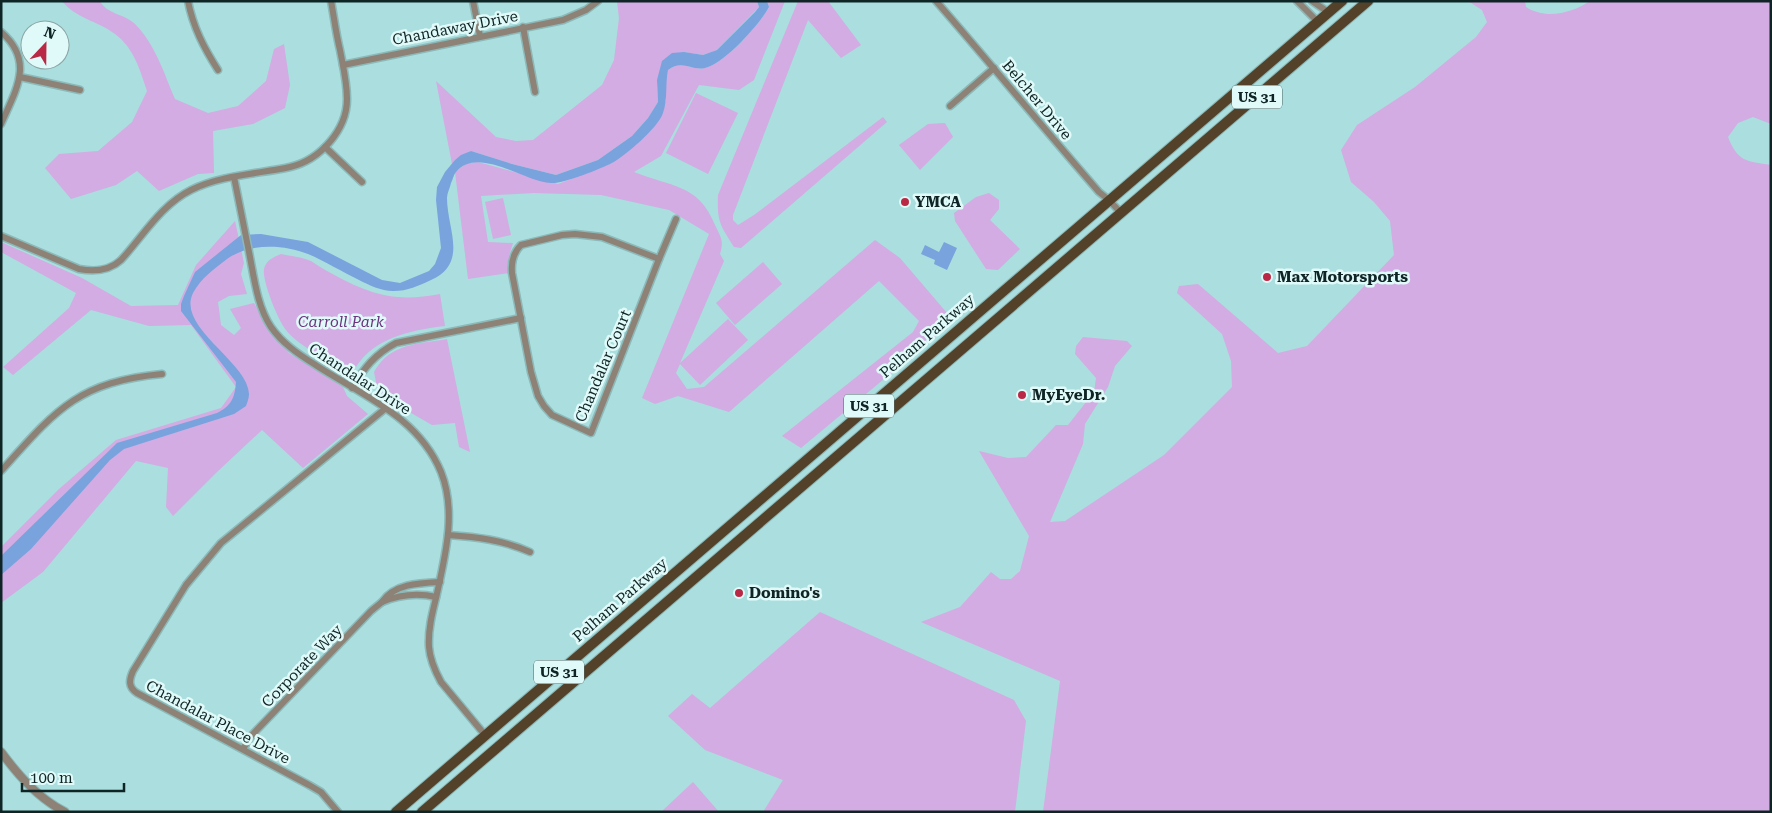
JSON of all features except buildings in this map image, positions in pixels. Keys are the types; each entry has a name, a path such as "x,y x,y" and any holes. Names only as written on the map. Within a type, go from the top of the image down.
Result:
{"main road":[{"name":"Pelham Parkway","path":"396,812 1342,1"},
{"name":"US 31","path":"422,812 1368,1"},
{"path":"1328,12 1340,25"},
{"path":"1190,131 1201,144"},
{"path":"1152,164 1163,177"},
{"path":"1080,225 1091,239"},
{"path":"966,322 982,332"},
{"path":"799,466 811,479"},
{"path":"722,532 733,545"},
{"path":"650,594 662,606"},
{"path":"518,707 530,719"},
{"path":"485,735 497,748"}],"street":[{"path":"188,1 190,15 198,34 218,70"},
{"path":"1,236 79,269 88,271 102,270 121,260 161,213 174,200 189,191 206,184 234,177 300,164 317,154 336,135 345,112 347,98 331,1"},
{"path":"473,1 480,36"},
{"name":"Chandaway Drive","path":"343,65 570,18 598,1"},
{"name":"Belcher Drive","path":"936,1 1093,186 1110,200 1121,213"},
{"path":"1298,1 1318,22"},
{"path":"1312,1 1328,12"},
{"path":"523,27 535,92"},
{"path":"1,32 15,45 20,62 20,77 1,124"},
{"path":"950,106 994,68"},
{"path":"20,77 80,90"},
{"path":"325,147 362,182"},
{"name":"Chandalar Drive","path":"234,177 263,313 275,333 300,355 386,408 412,428 426,445 438,466 447,494 449,516 448,535 430,627 429,644 435,672 454,699 485,735"},
{"name":"Chandalar Court","path":"660,259 616,241 589,234 562,235 525,243 517,249 511,266 531,372 540,401 552,415 591,433 676,219"},
{"path":"352,388 370,362 396,343 521,318"},
{"path":"1,471 45,423 76,398 111,382 162,374"},
{"name":"Chandalar Place Drive","path":"338,812 321,792 137,693 129,684 131,676 186,585 216,549 269,503 386,408"},
{"path":"448,535 500,541 530,552"},
{"name":"Corporate Way","path":"243,749 251,736 390,593 401,587 440,582"},
{"name":"Corporate Way","path":"382,602 407,595 419,594 436,597"},
{"path":"1,752 35,792 65,812"}],"green space":[{"path":"62,1 100,1 107,9 135,24 154,50 175,99 208,113 238,106 266,81 274,49 284,44 290,85 285,108 253,124 213,131 214,173 198,174 159,191 137,171 116,185 71,199 45,168 59,154 98,151 132,122 147,91 136,60 122,40 108,30 73,12"},
{"path":"617,1 757,1 759,7 717,50 703,55 684,52 657,80 658,102 648,118 632,136 598,160 556,175 471,151 455,160 452,164 436,81 496,137 516,141 533,140 602,85 614,60 619,18"},
{"path":"767,1 785,1 754,80 739,90 699,85 661,156 634,172 682,188 691,194 708,211 721,239 720,254 724,261 680,363 728,319 748,340 700,385 680,364 676,373 687,389 704,387 875,240 900,258 947,313 947,320 943,330 801,448 782,436 913,332 919,321 879,281 729,412 678,396 655,404 642,398 709,234 669,210 601,195 534,193 481,196 488,242 513,243 509,256 509,273 468,279 455,172 467,163 478,162 558,184 612,163 666,101 668,70 678,65 705,68 722,59 758,23 769,7"},
{"path":"798,1 828,1 861,45 841,58 808,20 733,215 733,220 738,225 754,215 883,117 887,122 741,248 734,247 720,223 718,195"},
{"path":"1468,1 1525,1 1526,7 1534,11 1550,14 1567,12 1590,1 1771,1 1771,124 1753,117 1738,123 1728,137 1739,156 1749,161 1771,165 1771,812 1043,812 1060,681 921,622 960,607 991,572 1000,579 1011,579 1020,571 1029,536 979,451 1008,458 1026,457 1056,425 1068,425 1094,392 1096,378 1075,354 1076,346 1083,337 1127,341 1132,346 1115,366 1108,387 1085,424 1083,444 1050,522 1065,521 1164,455 1232,387 1231,361 1222,334 1177,293 1179,286 1198,284 1278,353 1307,346 1394,255 1390,221 1374,202 1351,182 1341,150 1357,125 1415,87 1476,37 1487,22 1482,10"},
{"path":"696,93 738,113 708,174 666,153"},
{"path":"945,123 953,137 920,170 899,145 928,124"},
{"path":"989,193 999,200 999,209 990,220 1020,249 998,270 986,269 955,221 954,213 976,197"},
{"path":"503,198 511,235 493,239 485,202"},
{"path":"235,221 244,263 241,274 247,294 229,296 218,302 221,325 234,335 241,328 230,309 254,303 267,327 289,353 343,387 347,396 368,414 303,468 262,430 173,516 166,507 168,468 136,461 43,572 1,603 1,547 59,489 116,440 221,408 236,387 191,325 149,326 91,310 13,375 3,367 69,308 76,293 1,252 1,242 82,278 131,306 178,305 196,265"},
{"name":"Carroll Park","path":"281,254 311,261 355,286 369,291 395,297 424,297 440,294 445,326 418,330 391,338 368,353 352,375 299,343 283,325 271,300 264,275 267,263"},
{"path":"763,262 782,284 735,325 716,303"},
{"path":"447,339 470,452 459,447 455,423 432,425 392,402 377,387 374,372 388,355 406,346"},
{"path":"820,612 1014,700 1026,721 1015,812 763,812 783,780 705,750 668,716 692,694 710,708"},
{"path":"693,782 719,812 661,812"}],"water":[{"path":"757,1 767,1 769,7 750,33 722,59 705,68 678,65 668,70 665,102 660,119 640,141 612,163 557,183 540,181 489,163 476,162 465,165 456,172 447,194 453,255 450,264 443,273 431,280 403,290 384,290 367,284 308,254 288,248 256,248 245,250 227,259 200,283 193,293 190,306 194,319 246,382 249,394 246,406 234,414 124,449 110,460 31,549 1,575 1,556 117,443 217,413 231,401 235,393 236,382 181,311 181,304 195,272 241,235 261,234 308,242 382,280 400,283 429,271 435,264 441,248 436,200 437,187 445,172 461,155 471,151 556,175 598,160 632,136 648,118 658,102 657,80 662,61 672,53 684,52 703,55 717,50 755,12 759,7"},
{"path":"944,242 957,248 947,270 934,264 935,260 921,254 925,245 939,252"}],"place":[{"name":"YMCA","path":"905,202"},
{"name":"Max Motorsports","path":"1267,277"},
{"name":"MyEyeDr.","path":"1022,395"},
{"name":"Domino's","path":"739,593"}]}
